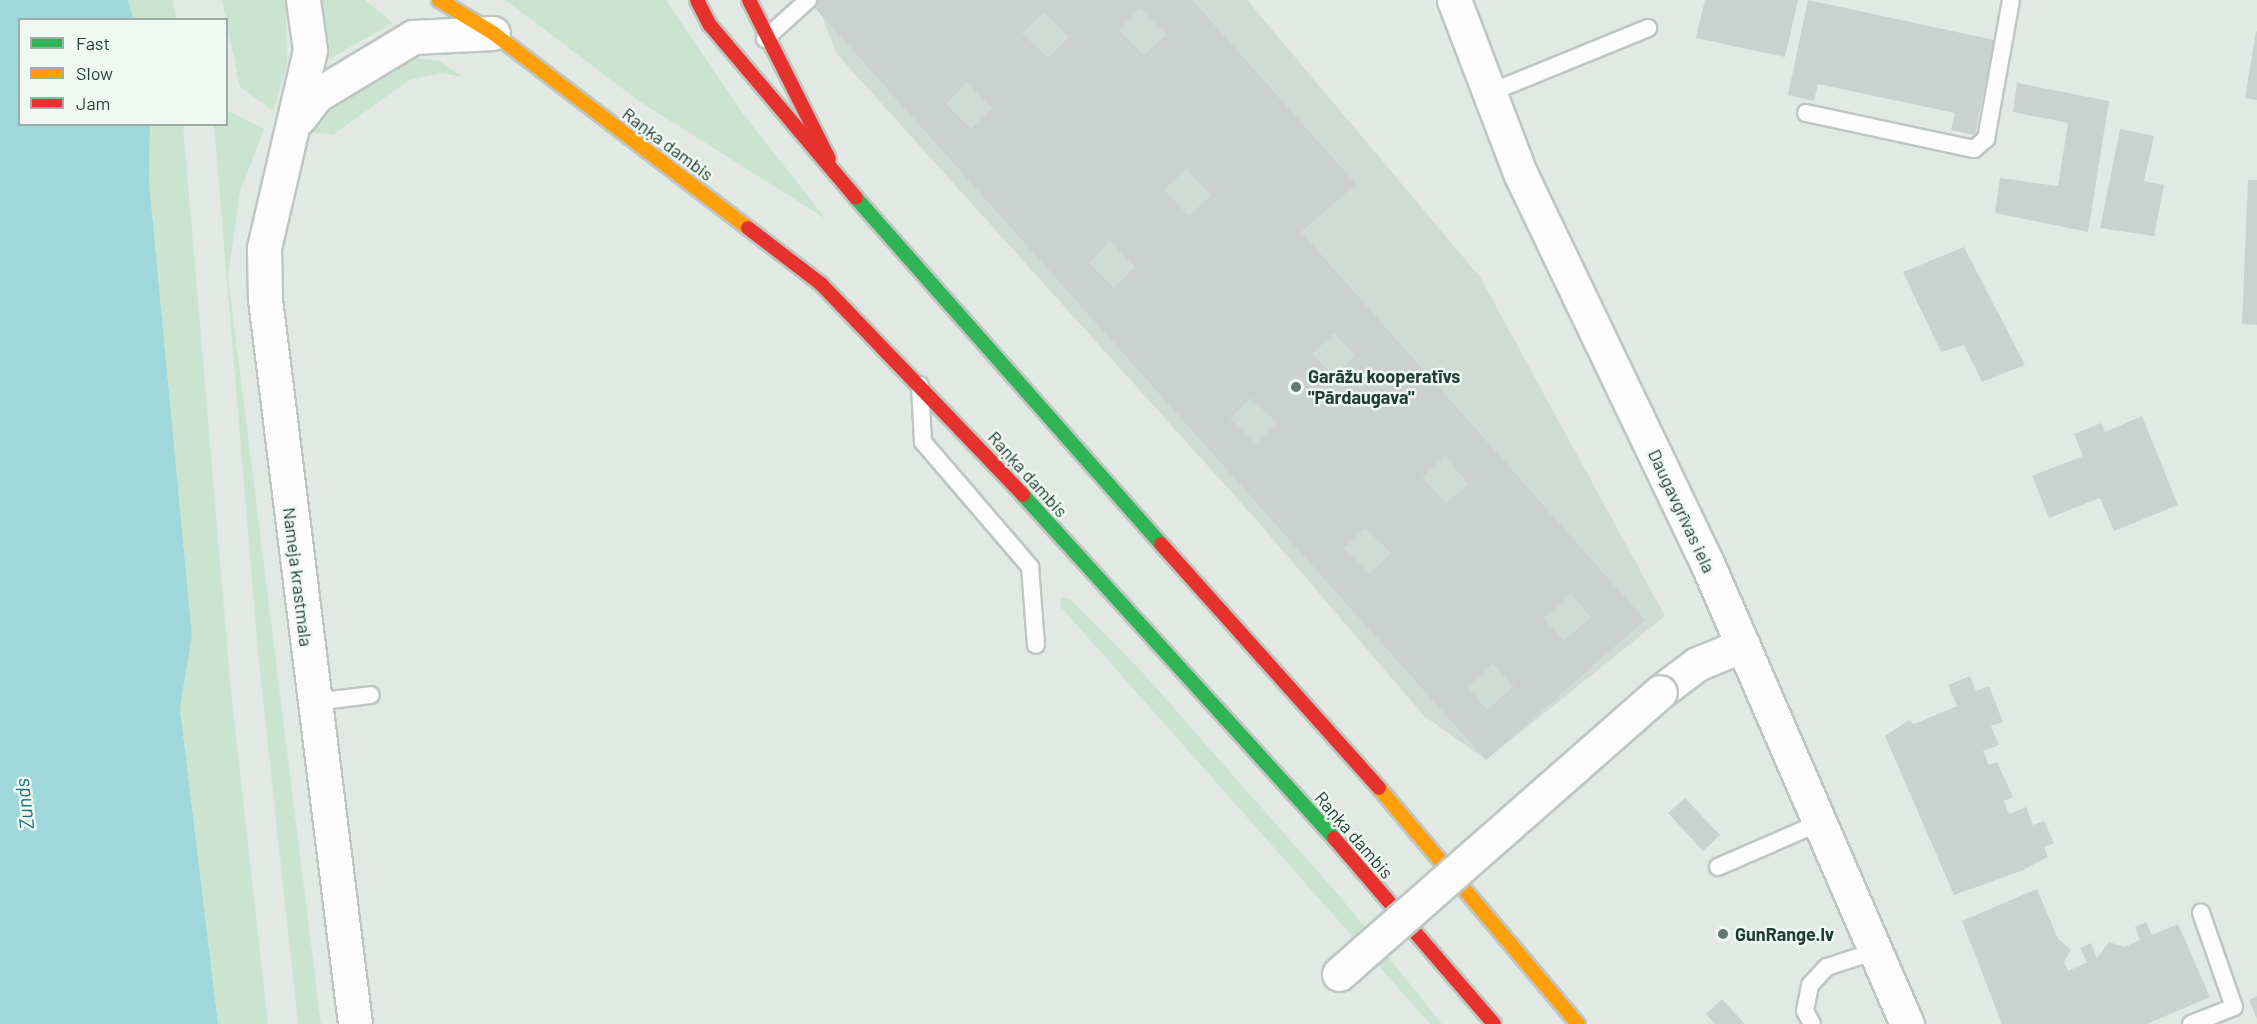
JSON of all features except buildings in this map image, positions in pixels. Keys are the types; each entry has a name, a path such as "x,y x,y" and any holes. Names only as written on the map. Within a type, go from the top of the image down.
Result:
{"main road":[{"name":"Raņķa dambis","path":"439,0 482,25"},
{"name":"Raņķa dambis","path":"453,0 482,25 820,284 920,382 1336,841 1494,1024"},
{"path":"697,0 710,25 829,159 1000,366 1375,784 1578,1024"},
{"path":"749,0 765,39 829,159"}],"street":[{"name":"Nameja krastmala","path":"303,0 310,50 306,85 288,131 264,248 265,299 355,1024"},
{"name":"Daugavgrīvas iela","path":"1454,0 1521,175 1743,645 1907,1024"},
{"name":"Nameja krastmala","path":"288,131 317,94 388,48 441,32 482,25"},
{"path":"1340,974 1660,692 1696,664 1743,645"}],"lane":[{"path":"765,39 808,0"},
{"path":"1806,113 1974,149 1986,139 2011,0"},
{"path":"1489,93 1648,28"},
{"path":"920,382 923,442 1030,567 1036,645"},
{"path":"314,702 371,694"},
{"path":"1718,867 1821,822"},
{"path":"2192,1024 2234,1007 2201,913"},
{"path":"1812,1024 1805,1011 1810,985 1827,967 1876,951"}],"shaded area":[{"name":"Garāžu kooperatīvs \"Pārdaugava\"","path":"808,0 1247,0 1480,277 1665,616 1486,760 1424,716 1253,516 836,53 822,16"}],"green space":[{"path":"128,0 173,0 176,18 133,18"},
{"path":"222,0 286,0 287,64 273,111 240,87 228,29 228,18 226,18"},
{"path":"321,0 365,0 393,23 324,62"},
{"path":"505,0 666,0 741,111 826,219 639,101"},
{"path":"410,57 440,61 462,77 442,73 409,80 333,135 313,132 351,88"},
{"path":"228,111 264,129 240,192 228,276 321,1024 298,1024 258,654 214,126 228,126"},
{"path":"150,126 183,126 231,691 268,1024 218,1024 180,708 192,636 149,181"},
{"path":"1061,597 1069,598 1143,673 1342,899 1442,1024 1430,1024 1060,606"}],"water":[{"name":"Zunds","path":"0,0 128,0 133,18 18,18 18,126 150,126 149,181 192,636 180,708 218,1024 0,1024"}],"traffic: fast":[{"path":"856,198 1161,544"},
{"path":"1023,495 1334,838"}],"traffic: slow":[{"path":"439,0 493,33 748,228"},
{"path":"1379,788 1578,1024"}],"traffic: jam":[{"path":"697,0 710,25 856,198"},
{"path":"749,0 829,159"},
{"path":"748,228 821,284 1023,495"},
{"path":"1161,544 1379,788"},
{"path":"1334,838 1494,1024"}],"place":[{"name":"Garāžu kooperatīvs \"Pārdaugava\"","path":"1296,387"},
{"name":"GunRange.lv","path":"1723,934"}]}
